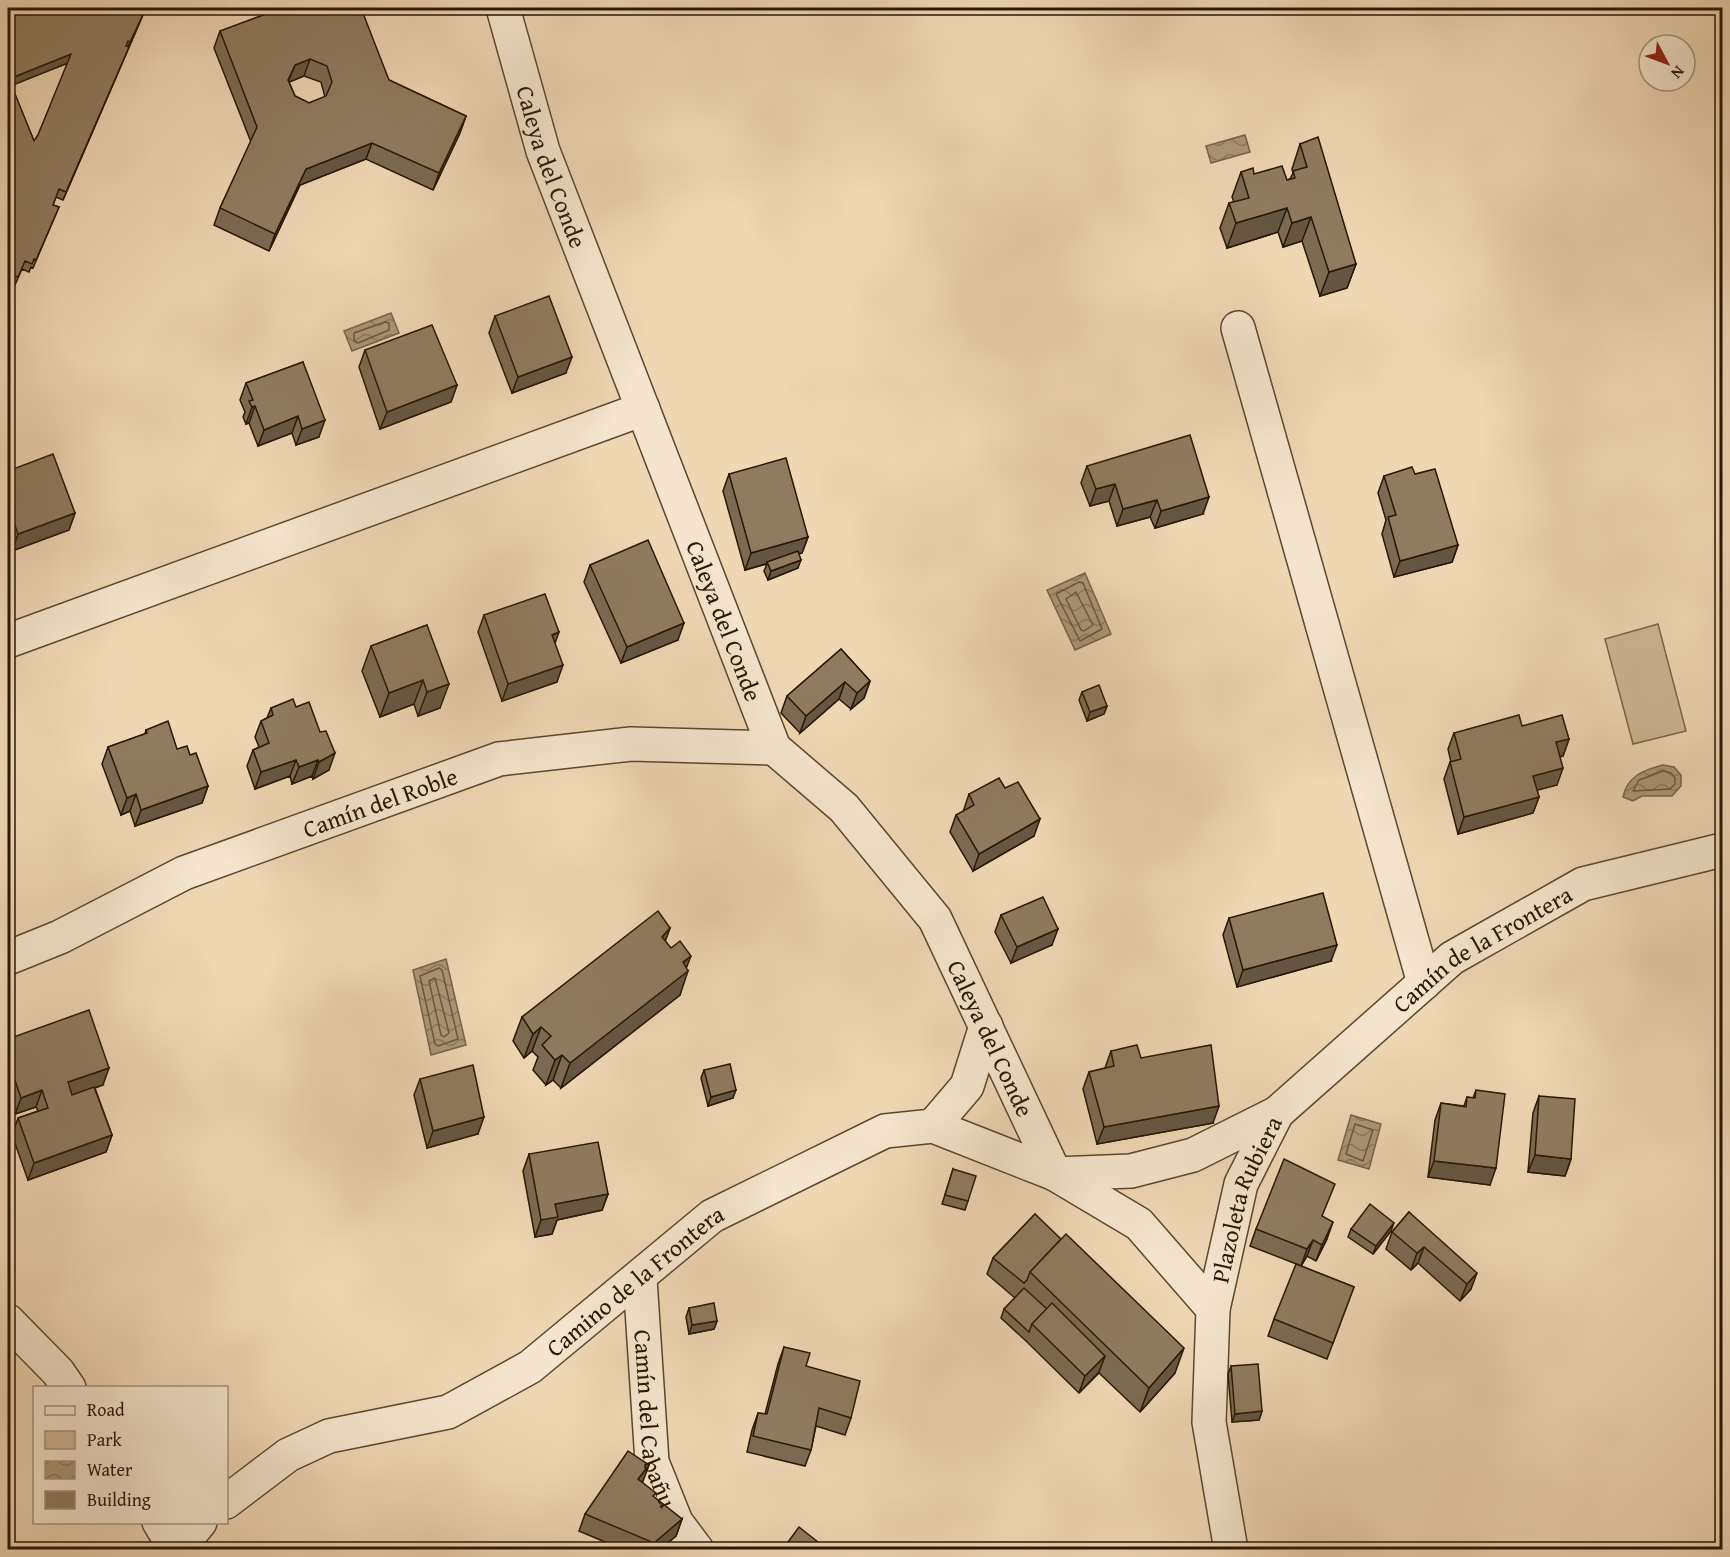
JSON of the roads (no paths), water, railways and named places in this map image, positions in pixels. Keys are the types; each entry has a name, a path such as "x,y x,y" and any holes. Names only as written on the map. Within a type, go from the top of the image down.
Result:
{"street":[{"name":"Caleya del Conde","path":"503,8 543,151 774,748 844,808 935,919 1055,1174"},
{"path":"1238,328 1424,983"},
{"path":"8,641 643,409"},
{"name":"Camín del Roble","path":"8,958 60,937 184,873 499,759 631,744 774,748"},
{"name":"Camín de la Frontera","path":"1277,1113 1452,958 1583,884 1722,850"},
{"path":"933,1126 967,1086 986,1026"},
{"name":"Plazoleta Rubiera","path":"1055,1174 1131,1171 1193,1155 1277,1113"},
{"name":"Plazoleta Rubiera","path":"1213,1309 1241,1184 1277,1113"},
{"name":"Camino de la Frontera","path":"228,1500 288,1455 329,1436 448,1412 530,1367 640,1279 712,1216 885,1131 933,1126 1055,1174"},
{"name":"Plazoleta Rubiera","path":"1055,1174 1139,1224 1213,1309"},
{"name":"Camín del Cabañu","path":"640,1279 652,1462 676,1522 697,1550"},
{"path":"1213,1309 1209,1422 1231,1550"},
{"path":"8,1321 58,1372 68,1386"},
{"path":"160,1524 176,1550 198,1524"}],"water":[{"path":"1245,135 1250,152 1211,163 1206,146"},
{"path":"391,313 399,333 352,351 344,331"},
{"path":"1085,573 1111,634 1075,650 1047,590"},
{"path":"1663,765 1674,767 1681,775 1681,786 1672,796 1642,796 1633,801 1623,797 1628,784 1637,775"},
{"path":"446,959 466,1045 431,1055 413,970"},
{"path":"1351,1115 1381,1124 1369,1169 1338,1160"}]}
